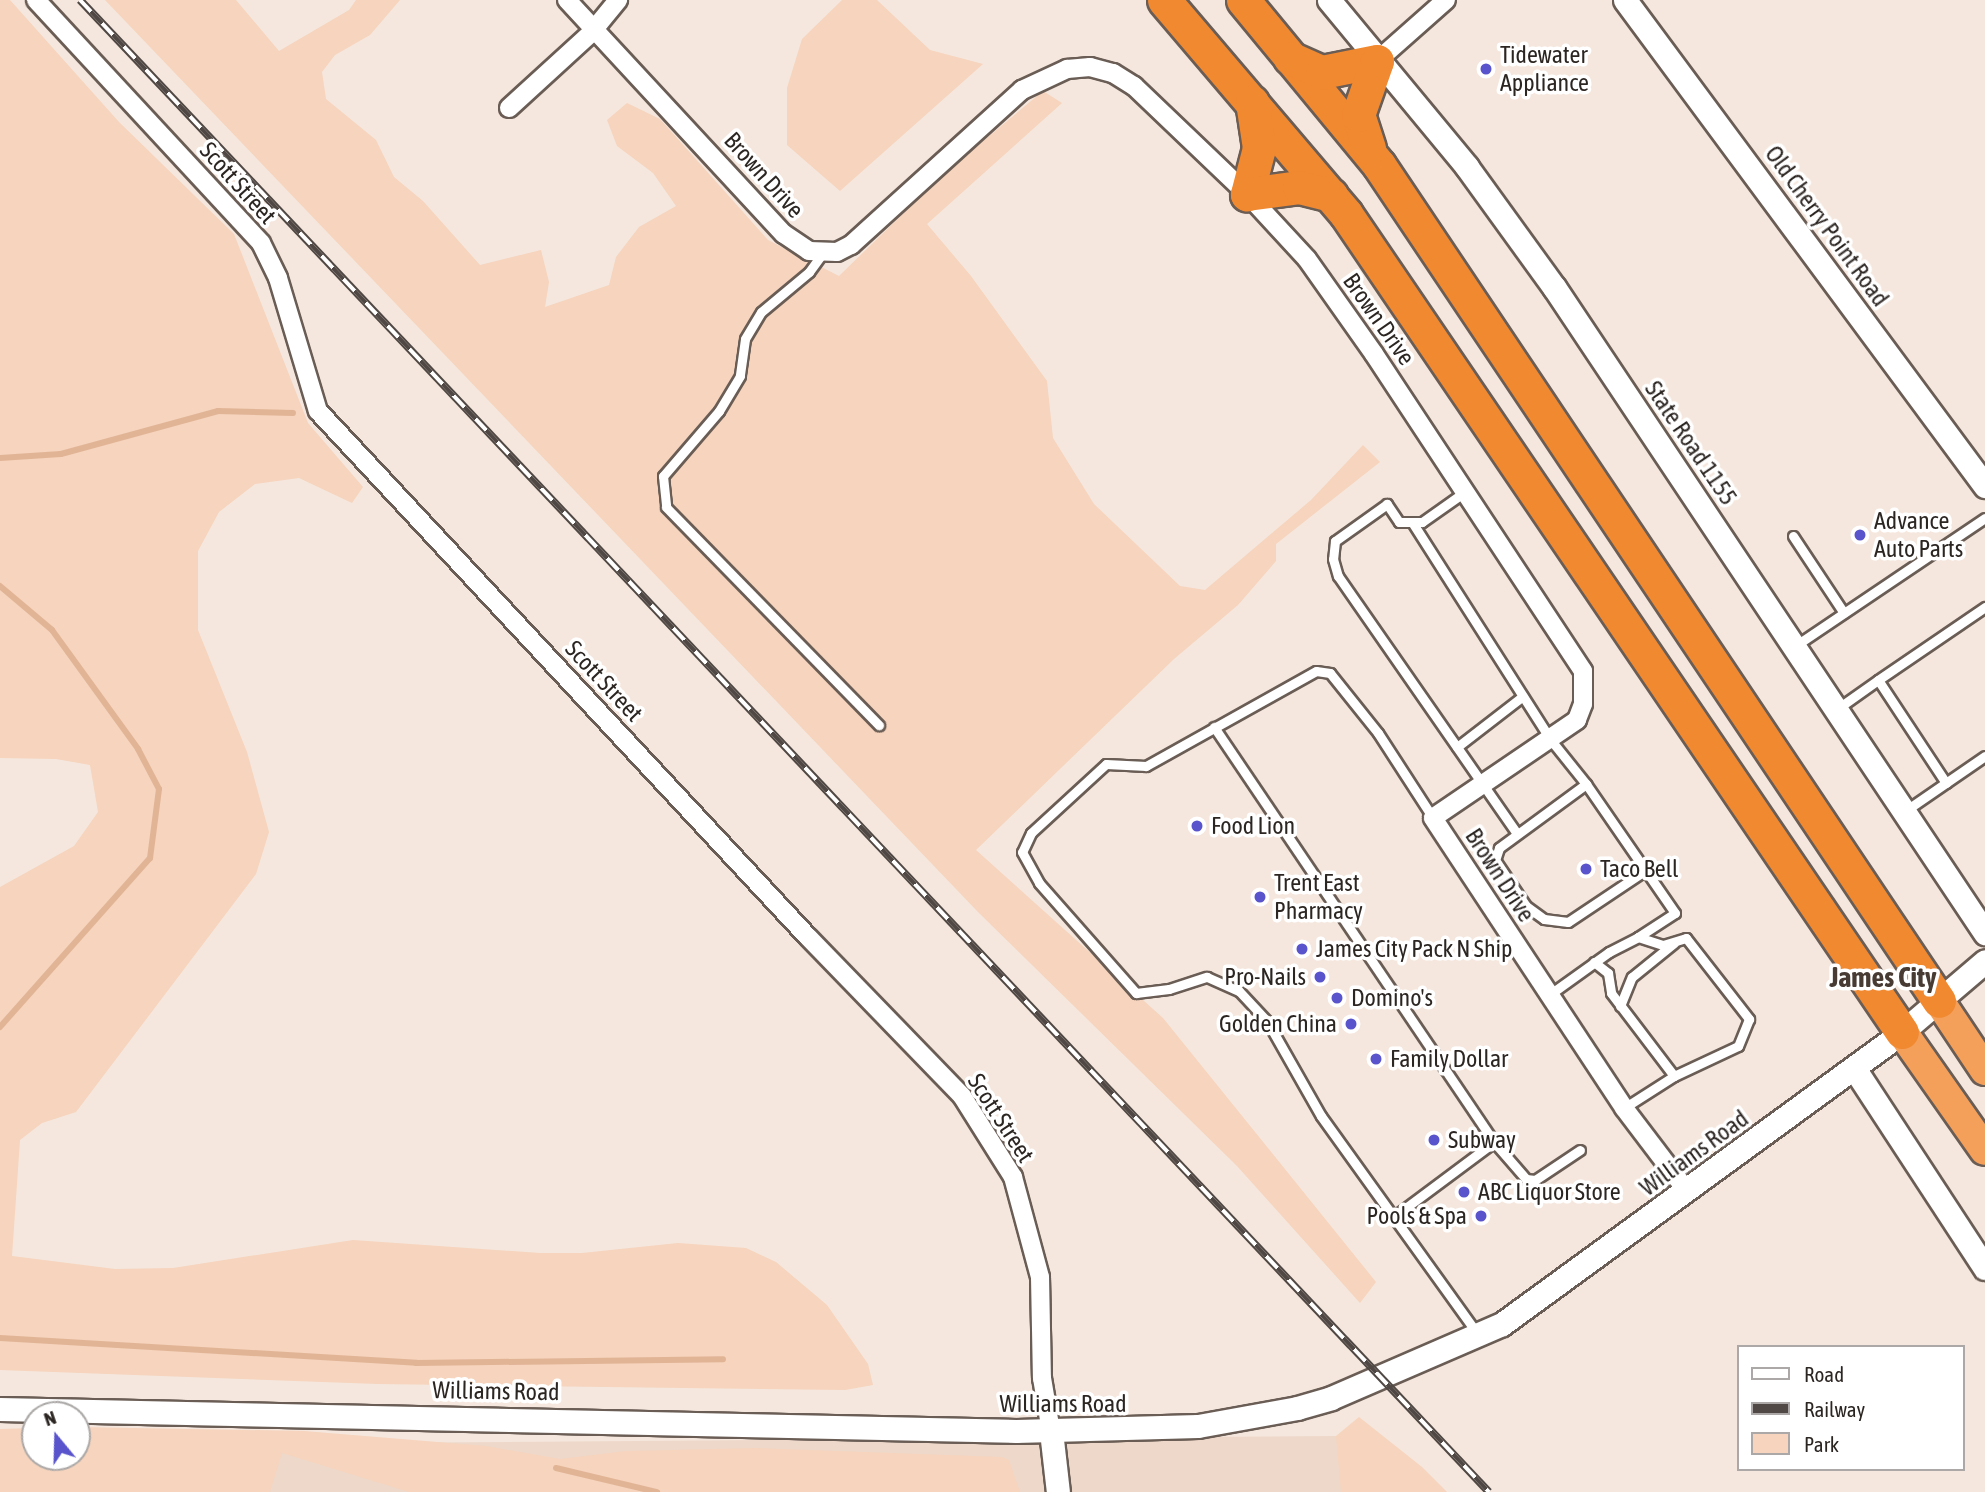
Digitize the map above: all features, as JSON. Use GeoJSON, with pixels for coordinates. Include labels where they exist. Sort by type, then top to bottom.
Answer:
{"type":"FeatureCollection","features":[{"type":"Feature","properties":{"kind":"highway"},"geometry":{"type":"LineString","coordinates":[[1164,0],[1331,195],[1753,807],[1902,1032],[1985,1150]]}},
{"type":"Feature","properties":{"kind":"highway"},"geometry":{"type":"LineString","coordinates":[[1243,0],[1379,165],[1985,1070]]}},
{"type":"Feature","properties":{"kind":"highway"},"geometry":{"type":"LineString","coordinates":[[1290,57],[1322,72],[1377,61]]}},
{"type":"Feature","properties":{"kind":"highway"},"geometry":{"type":"LineString","coordinates":[[1377,61],[1358,115],[1363,135],[1379,165]]}},
{"type":"Feature","properties":{"kind":"highway"},"geometry":{"type":"LineString","coordinates":[[1251,100],[1259,148],[1247,194],[1299,187],[1331,195]]}},
{"type":"Feature","properties":{"kind":"street","name":"Scott Street"},"geometry":{"type":"LineString","coordinates":[[36,0],[261,243],[278,278],[318,411],[808,938],[962,1096],[1013,1177],[1040,1277],[1042,1378],[1051,1431]]}},
{"type":"Feature","properties":{"kind":"street","name":"Brown Drive"},"geometry":{"type":"LineString","coordinates":[[567,0],[783,234],[796,245],[822,254],[837,252],[866,234],[1022,90],[1067,69],[1090,67],[1134,86],[1247,194],[1307,259],[1467,490],[1583,671],[1585,688],[1577,720],[1433,818],[1624,1108],[1686,1191]]}},
{"type":"Feature","properties":{"kind":"street"},"geometry":{"type":"LineString","coordinates":[[509,108],[595,29],[618,0]]}},
{"type":"Feature","properties":{"kind":"street","name":"State Road 1155"},"geometry":{"type":"LineString","coordinates":[[1329,0],[1467,167],[1554,287],[1985,933]]}},
{"type":"Feature","properties":{"kind":"street"},"geometry":{"type":"LineString","coordinates":[[1377,61],[1446,0]]}},
{"type":"Feature","properties":{"kind":"street","name":"Old Cherry Point Road"},"geometry":{"type":"LineString","coordinates":[[1625,0],[1985,485]]}},
{"type":"Feature","properties":{"kind":"street","name":"Williams Road"},"geometry":{"type":"LineString","coordinates":[[0,1409],[1051,1431],[1198,1426],[1297,1408],[1331,1398],[1479,1335],[1544,1297],[1902,1032],[1985,961]]}},
{"type":"Feature","properties":{"kind":"street"},"geometry":{"type":"LineString","coordinates":[[1854,1068],[1985,1268]]}},
{"type":"Feature","properties":{"kind":"street"},"geometry":{"type":"LineString","coordinates":[[1051,1431],[1058,1492]]}},
{"type":"Feature","properties":{"kind":"lane"},"geometry":{"type":"LineString","coordinates":[[822,254],[809,272],[761,312],[745,340],[740,376],[719,411],[663,476],[666,507],[879,725]]}},
{"type":"Feature","properties":{"kind":"lane"},"geometry":{"type":"LineString","coordinates":[[1467,490],[1422,522],[1399,522],[1387,504],[1335,541],[1334,559],[1338,576],[1517,834]]}},
{"type":"Feature","properties":{"kind":"lane"},"geometry":{"type":"LineString","coordinates":[[1795,646],[1985,518]]}},
{"type":"Feature","properties":{"kind":"lane"},"geometry":{"type":"LineString","coordinates":[[1412,522],[1550,739],[1586,784],[1675,913],[1594,962],[1549,995]]}},
{"type":"Feature","properties":{"kind":"lane"},"geometry":{"type":"LineString","coordinates":[[1793,536],[1844,613]]}},
{"type":"Feature","properties":{"kind":"lane"},"geometry":{"type":"LineString","coordinates":[[1837,709],[1985,607]]}},
{"type":"Feature","properties":{"kind":"lane"},"geometry":{"type":"LineString","coordinates":[[1433,818],[1378,733],[1330,673],[1316,671],[1146,766],[1106,764],[1031,833],[1023,852],[1039,883],[1136,993],[1207,977],[1239,991],[1267,1021],[1294,1075],[1392,1218],[1479,1335]]}},
{"type":"Feature","properties":{"kind":"lane"},"geometry":{"type":"LineString","coordinates":[[1878,680],[1946,783]]}},
{"type":"Feature","properties":{"kind":"lane"},"geometry":{"type":"LineString","coordinates":[[1457,747],[1523,696]]}},
{"type":"Feature","properties":{"kind":"lane"},"geometry":{"type":"LineString","coordinates":[[1214,727],[1494,1142],[1526,1179],[1535,1180],[1580,1150]]}},
{"type":"Feature","properties":{"kind":"lane"},"geometry":{"type":"LineString","coordinates":[[1904,812],[1985,756]]}},
{"type":"Feature","properties":{"kind":"lane"},"geometry":{"type":"LineString","coordinates":[[1586,784],[1499,848],[1495,860],[1526,906],[1544,919],[1567,922],[1646,870]]}},
{"type":"Feature","properties":{"kind":"lane"},"geometry":{"type":"LineString","coordinates":[[1624,1108],[1674,1076],[1738,1046],[1749,1020],[1686,938],[1663,945],[1638,937]]}},
{"type":"Feature","properties":{"kind":"lane"},"geometry":{"type":"LineString","coordinates":[[1620,1006],[1632,978],[1675,942]]}},
{"type":"Feature","properties":{"kind":"lane"},"geometry":{"type":"LineString","coordinates":[[1594,962],[1608,973],[1611,993],[1674,1076]]}},
{"type":"Feature","properties":{"kind":"lane"},"geometry":{"type":"LineString","coordinates":[[1392,1218],[1494,1142]]}},
{"type":"Feature","properties":{"kind":"shaded area"},"geometry":{"type":"Polygon","coordinates":[[[1336,1436],[1389,1492],[0,1492],[0,1445],[21,1452],[21,1471],[91,1471],[91,1445],[1336,1436]]]}},
{"type":"Feature","properties":{"kind":"green space"},"geometry":{"type":"Polygon","coordinates":[[[0,0],[10,0],[119,122],[234,234],[308,423],[363,487],[352,503],[299,478],[255,484],[219,512],[198,551],[198,630],[247,752],[269,832],[256,874],[76,1112],[42,1123],[20,1140],[12,1256],[115,1269],[173,1268],[353,1240],[540,1253],[582,1253],[678,1243],[746,1248],[776,1262],[827,1305],[868,1364],[873,1385],[845,1390],[378,1384],[0,1370],[0,887],[74,846],[98,812],[90,765],[56,759],[0,758],[0,0]]]}},
{"type":"Feature","properties":{"kind":"green space"},"geometry":{"type":"Polygon","coordinates":[[[105,0],[236,0],[279,51],[349,10],[356,0],[400,0],[370,35],[335,55],[322,72],[326,99],[376,140],[394,177],[423,201],[480,265],[541,250],[549,282],[545,307],[609,285],[616,257],[639,227],[676,206],[653,173],[617,146],[607,120],[627,103],[660,119],[768,240],[839,276],[945,173],[1043,91],[1062,103],[927,224],[971,276],[1047,381],[1053,438],[1094,504],[1180,586],[1205,590],[1311,500],[1363,445],[1380,462],[1276,544],[1276,561],[1238,605],[1174,659],[976,850],[1163,1018],[1376,1282],[1360,1303],[1237,1166],[978,912],[105,0]]]}},
{"type":"Feature","properties":{"kind":"green space"},"geometry":{"type":"Polygon","coordinates":[[[842,0],[877,0],[930,50],[983,64],[840,191],[787,145],[787,88],[802,39],[842,0]]]}},
{"type":"Feature","properties":{"kind":"green space"},"geometry":{"type":"Polygon","coordinates":[[[1359,1417],[1422,1467],[1447,1492],[1341,1492],[1336,1436],[1359,1417]]]}},
{"type":"Feature","properties":{"kind":"green space"},"geometry":{"type":"Polygon","coordinates":[[[91,1427],[304,1431],[486,1446],[560,1459],[626,1451],[757,1448],[1002,1457],[1009,1460],[1020,1492],[409,1492],[282,1453],[270,1492],[0,1492],[0,1429],[21,1428],[21,1471],[91,1471],[91,1427]]]}},
{"type":"Feature","properties":{"kind":"waterway"},"geometry":{"type":"LineString","coordinates":[[0,458],[61,454],[218,411],[293,413]]}},
{"type":"Feature","properties":{"kind":"waterway"},"geometry":{"type":"LineString","coordinates":[[0,586],[52,630],[138,749],[159,789],[150,858],[0,1027]]}},
{"type":"Feature","properties":{"kind":"waterway"},"geometry":{"type":"LineString","coordinates":[[0,1338],[416,1363],[723,1359]]}},
{"type":"Feature","properties":{"kind":"waterway"},"geometry":{"type":"LineString","coordinates":[[556,1468],[657,1492]]}},
{"type":"Feature","properties":{"kind":"railway"},"geometry":{"type":"LineString","coordinates":[[80,0],[1489,1492]]}},
{"type":"Feature","properties":{"kind":"place","name":"Tidewater Appliance"},"geometry":{"type":"Point","coordinates":[1486,69]}},
{"type":"Feature","properties":{"kind":"place","name":"Advance Auto Parts"},"geometry":{"type":"Point","coordinates":[1860,535]}},
{"type":"Feature","properties":{"kind":"place","name":"Food Lion"},"geometry":{"type":"Point","coordinates":[1197,826]}},
{"type":"Feature","properties":{"kind":"place","name":"Taco Bell"},"geometry":{"type":"Point","coordinates":[1586,869]}},
{"type":"Feature","properties":{"kind":"place","name":"Trent East Pharmacy"},"geometry":{"type":"Point","coordinates":[1260,897]}},
{"type":"Feature","properties":{"kind":"place","name":"James City Pack N Ship"},"geometry":{"type":"Point","coordinates":[1302,949]}},
{"type":"Feature","properties":{"kind":"place","name":"Pro-Nails"},"geometry":{"type":"Point","coordinates":[1320,977]}},
{"type":"Feature","properties":{"kind":"place","name":"Domino's"},"geometry":{"type":"Point","coordinates":[1337,998]}},
{"type":"Feature","properties":{"kind":"place","name":"Golden China"},"geometry":{"type":"Point","coordinates":[1351,1024]}},
{"type":"Feature","properties":{"kind":"place","name":"Family Dollar"},"geometry":{"type":"Point","coordinates":[1376,1059]}},
{"type":"Feature","properties":{"kind":"place","name":"Subway"},"geometry":{"type":"Point","coordinates":[1434,1140]}},
{"type":"Feature","properties":{"kind":"place","name":"ABC Liquor Store"},"geometry":{"type":"Point","coordinates":[1464,1192]}},
{"type":"Feature","properties":{"kind":"place","name":"Pools & Spa"},"geometry":{"type":"Point","coordinates":[1481,1216]}},
{"type":"Feature","properties":{"kind":"district","name":"James City"},"geometry":{"type":"Point","coordinates":[1883,977]}}]}
